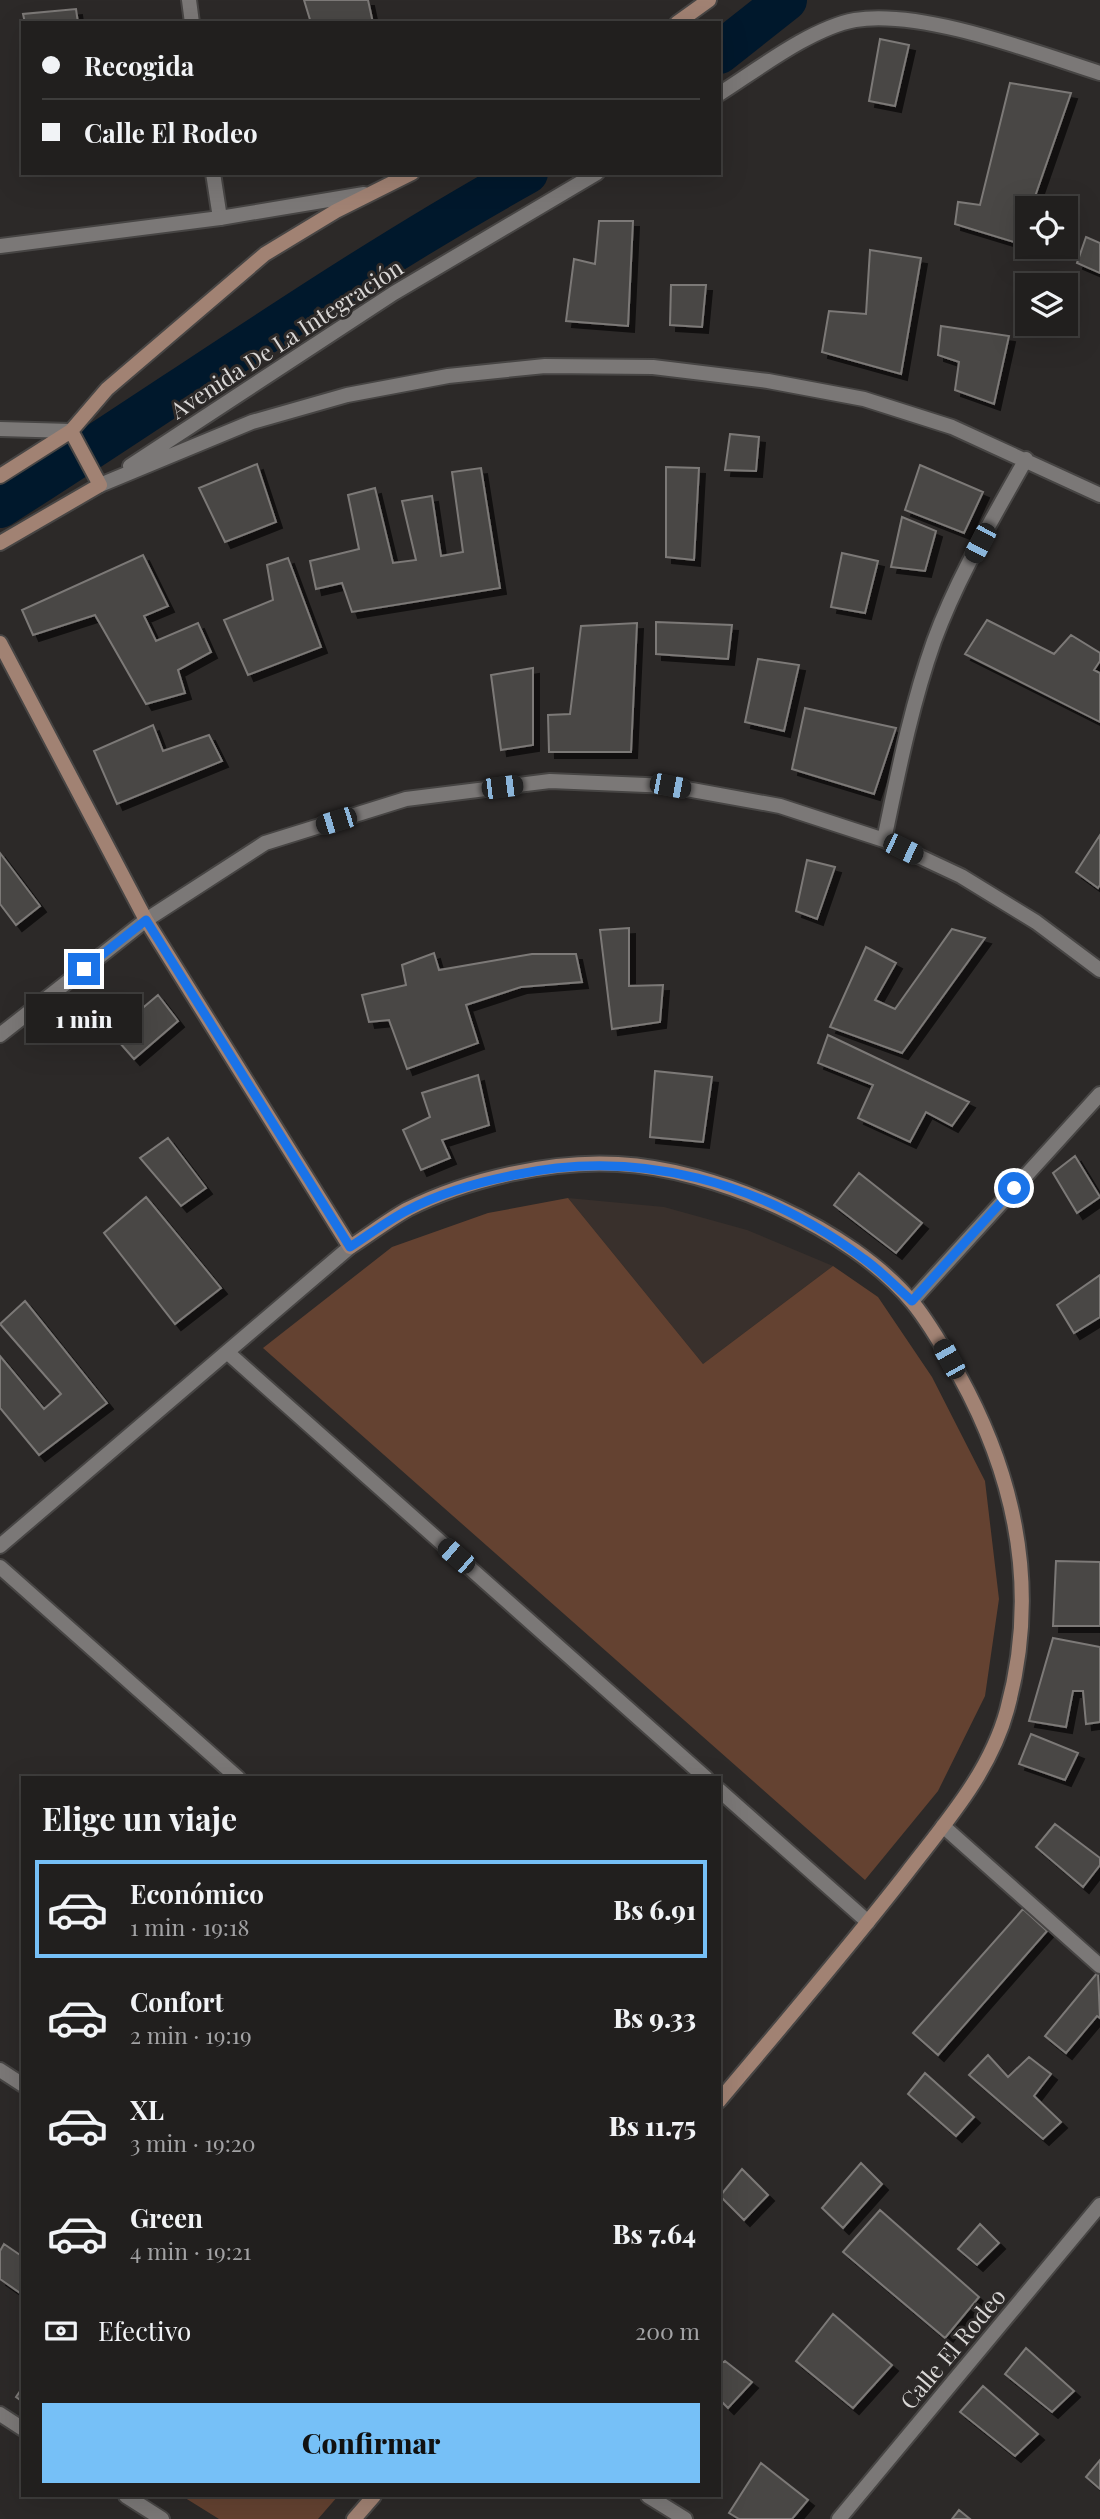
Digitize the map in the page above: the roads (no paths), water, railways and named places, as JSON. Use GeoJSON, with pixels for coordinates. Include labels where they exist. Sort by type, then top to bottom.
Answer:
{"type":"FeatureCollection","features":[{"type":"Feature","properties":{"kind":"street"},"geometry":{"type":"LineString","coordinates":[[188,0],[192,21]]}},
{"type":"Feature","properties":{"kind":"street"},"geometry":{"type":"LineString","coordinates":[[680,21],[709,0]]}},
{"type":"Feature","properties":{"kind":"street"},"geometry":{"type":"LineString","coordinates":[[721,93],[798,43],[854,20],[909,19],[1022,48],[1100,73]]}},
{"type":"Feature","properties":{"kind":"street"},"geometry":{"type":"LineString","coordinates":[[214,175],[220,219]]}},
{"type":"Feature","properties":{"kind":"street"},"geometry":{"type":"LineString","coordinates":[[0,476],[71,431],[107,389],[265,254],[408,175]]}},
{"type":"Feature","properties":{"kind":"street","name":"Avenida De La Integración"},"geometry":{"type":"LineString","coordinates":[[0,543],[100,485],[394,293],[594,175]]}},
{"type":"Feature","properties":{"kind":"street"},"geometry":{"type":"LineString","coordinates":[[0,246],[220,219],[372,193]]}},
{"type":"Feature","properties":{"kind":"street"},"geometry":{"type":"LineString","coordinates":[[71,431],[100,485],[252,422],[347,395],[448,376],[545,366],[653,367],[768,381],[864,399],[952,428],[1026,459],[1100,495]]}},
{"type":"Feature","properties":{"kind":"street"},"geometry":{"type":"LineString","coordinates":[[0,429],[71,431]]}},
{"type":"Feature","properties":{"kind":"street"},"geometry":{"type":"LineString","coordinates":[[884,840],[908,726],[934,640],[968,565],[1026,459]]}},
{"type":"Feature","properties":{"kind":"street"},"geometry":{"type":"LineString","coordinates":[[0,643],[146,920],[350,1247]]}},
{"type":"Feature","properties":{"kind":"street"},"geometry":{"type":"LineString","coordinates":[[0,1035],[146,920],[265,843],[407,799],[550,781],[670,786],[780,806],[884,840],[972,883],[1036,922],[1100,970]]}},
{"type":"Feature","properties":{"kind":"street"},"geometry":{"type":"LineString","coordinates":[[912,1301],[1100,1094]]}},
{"type":"Feature","properties":{"kind":"street"},"geometry":{"type":"LineString","coordinates":[[0,1546],[350,1247],[409,1209],[484,1181],[548,1167],[618,1164],[695,1175],[753,1195],[864,1259],[912,1301],[937,1337],[985,1426],[1007,1484],[1021,1555],[1023,1606],[1018,1662],[1006,1713],[987,1762],[943,1826],[868,1922],[721,2099]]}},
{"type":"Feature","properties":{"kind":"street"},"geometry":{"type":"LineString","coordinates":[[227,1352],[704,1776]]}},
{"type":"Feature","properties":{"kind":"street"},"geometry":{"type":"LineString","coordinates":[[0,1567],[236,1776]]}},
{"type":"Feature","properties":{"kind":"street"},"geometry":{"type":"LineString","coordinates":[[721,1792],[868,1922]]}},
{"type":"Feature","properties":{"kind":"street"},"geometry":{"type":"LineString","coordinates":[[943,1826],[1100,1966]]}},
{"type":"Feature","properties":{"kind":"street"},"geometry":{"type":"LineString","coordinates":[[0,2070],[21,2084]]}},
{"type":"Feature","properties":{"kind":"street","name":"Calle El Rodeo"},"geometry":{"type":"LineString","coordinates":[[839,2519],[1100,2206]]}},
{"type":"Feature","properties":{"kind":"street"},"geometry":{"type":"LineString","coordinates":[[0,2414],[21,2428]]}},
{"type":"Feature","properties":{"kind":"street"},"geometry":{"type":"LineString","coordinates":[[128,2497],[162,2519]]}},
{"type":"Feature","properties":{"kind":"street"},"geometry":{"type":"LineString","coordinates":[[354,2519],[373,2497]]}},
{"type":"Feature","properties":{"kind":"street"},"geometry":{"type":"LineString","coordinates":[[650,2497],[685,2519]]}},
{"type":"Feature","properties":{"kind":"waterway"},"geometry":{"type":"LineString","coordinates":[[721,51],[786,0]]}},
{"type":"Feature","properties":{"kind":"waterway"},"geometry":{"type":"LineString","coordinates":[[0,507],[392,252],[524,175]]}}]}
